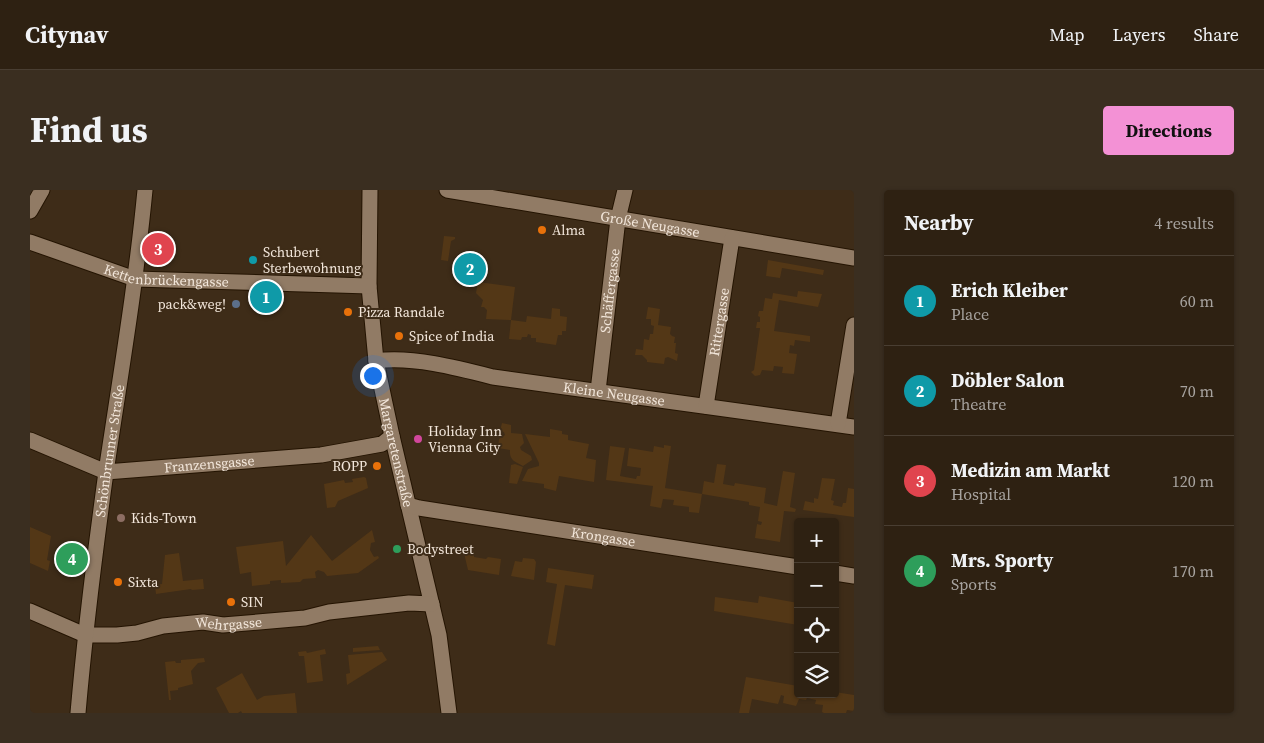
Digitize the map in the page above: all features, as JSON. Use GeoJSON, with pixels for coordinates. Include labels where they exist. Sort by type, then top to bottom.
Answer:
{"type":"FeatureCollection","features":[{"type":"Feature","properties":{"kind":"street"},"geometry":{"type":"LineString","coordinates":[[30,211],[42,190]]}},
{"type":"Feature","properties":{"kind":"street","name":"Schönbrunner Straße"},"geometry":{"type":"LineString","coordinates":[[78,713],[85,635],[106,472],[135,279],[145,190]]}},
{"type":"Feature","properties":{"kind":"street","name":"Margaretenstraße"},"geometry":{"type":"LineString","coordinates":[[370,190],[369,286],[376,361],[439,635],[448,713]]}},
{"type":"Feature","properties":{"kind":"street","name":"Große Neugasse"},"geometry":{"type":"LineString","coordinates":[[447,190],[854,258]]}},
{"type":"Feature","properties":{"kind":"street","name":"Schäffergasse"},"geometry":{"type":"LineString","coordinates":[[598,391],[618,219],[625,190]]}},
{"type":"Feature","properties":{"kind":"street","name":"Rittergasse"},"geometry":{"type":"LineString","coordinates":[[706,406],[732,238]]}},
{"type":"Feature","properties":{"kind":"street","name":"Kettenbrückengasse"},"geometry":{"type":"LineString","coordinates":[[30,242],[135,279],[369,286]]}},
{"type":"Feature","properties":{"kind":"street"},"geometry":{"type":"LineString","coordinates":[[838,424],[854,325]]}},
{"type":"Feature","properties":{"kind":"street","name":"Kleine Neugasse"},"geometry":{"type":"LineString","coordinates":[[376,361],[397,360],[458,367],[493,377],[854,426]]}},
{"type":"Feature","properties":{"kind":"street","name":"Franzensgasse"},"geometry":{"type":"LineString","coordinates":[[30,440],[106,472],[321,455],[382,444],[392,436]]}},
{"type":"Feature","properties":{"kind":"street","name":"Krongasse"},"geometry":{"type":"LineString","coordinates":[[408,505],[794,566]]}},
{"type":"Feature","properties":{"kind":"street"},"geometry":{"type":"LineString","coordinates":[[839,574],[854,576]]}},
{"type":"Feature","properties":{"kind":"street","name":"Wehrgasse"},"geometry":{"type":"LineString","coordinates":[[30,612],[85,635],[117,635],[137,633],[163,626],[203,622],[223,625],[305,618],[328,612],[409,603],[432,604]]}},
{"type":"Feature","properties":{"kind":"shaded area"},"geometry":{"type":"Polygon","coordinates":[[[444,236],[455,237],[451,241],[448,261],[441,260],[444,236]]]}},
{"type":"Feature","properties":{"kind":"shaded area"},"geometry":{"type":"Polygon","coordinates":[[[768,260],[824,270],[823,275],[782,268],[780,278],[766,276],[768,260]]]}},
{"type":"Feature","properties":{"kind":"shaded area"},"geometry":{"type":"Polygon","coordinates":[[[478,282],[515,287],[511,320],[486,319],[487,310],[481,307],[483,300],[476,293],[478,282]]]}},
{"type":"Feature","properties":{"kind":"shaded area"},"geometry":{"type":"Polygon","coordinates":[[[798,291],[822,294],[818,307],[779,300],[774,331],[810,336],[810,342],[795,340],[794,346],[790,345],[789,353],[797,354],[794,374],[782,373],[783,367],[774,366],[773,371],[762,370],[760,375],[755,376],[751,372],[754,370],[760,328],[756,328],[757,322],[760,322],[759,311],[763,311],[765,298],[772,299],[773,293],[797,297],[798,291]]]}},
{"type":"Feature","properties":{"kind":"shaded area"},"geometry":{"type":"Polygon","coordinates":[[[648,307],[660,309],[658,325],[671,327],[670,334],[675,337],[675,353],[678,354],[677,361],[668,357],[665,358],[664,364],[647,362],[642,355],[635,355],[636,349],[643,350],[644,339],[649,340],[650,334],[653,334],[654,326],[651,325],[651,319],[646,319],[648,307]]]}},
{"type":"Feature","properties":{"kind":"shaded area"},"geometry":{"type":"Polygon","coordinates":[[[552,308],[560,309],[560,316],[567,317],[566,331],[562,331],[562,335],[558,335],[556,345],[536,342],[536,338],[531,338],[531,335],[528,334],[527,337],[522,337],[521,340],[509,339],[511,320],[526,322],[527,316],[551,319],[552,308]]]}},
{"type":"Feature","properties":{"kind":"shaded area"},"geometry":{"type":"Polygon","coordinates":[[[502,423],[511,425],[511,433],[522,434],[524,443],[520,447],[521,450],[531,456],[532,460],[523,466],[515,462],[510,450],[498,448],[499,439],[505,435],[504,432],[500,431],[502,423]]]}},
{"type":"Feature","properties":{"kind":"shaded area"},"geometry":{"type":"Polygon","coordinates":[[[550,429],[562,431],[562,434],[568,435],[568,440],[589,444],[586,458],[596,460],[594,482],[559,476],[556,491],[544,488],[544,484],[522,481],[528,469],[539,466],[525,434],[550,437],[550,429]]]}},
{"type":"Feature","properties":{"kind":"shaded area"},"geometry":{"type":"Polygon","coordinates":[[[664,445],[671,446],[665,488],[702,494],[699,513],[689,512],[689,507],[673,505],[674,500],[663,499],[661,508],[650,506],[653,486],[606,480],[610,446],[625,448],[620,476],[636,479],[637,476],[640,476],[641,468],[627,466],[629,448],[653,452],[654,446],[664,448],[664,445]]]}},
{"type":"Feature","properties":{"kind":"shaded area"},"geometry":{"type":"Polygon","coordinates":[[[515,464],[523,467],[517,484],[509,483],[511,465],[515,464]]]}},
{"type":"Feature","properties":{"kind":"shaded area"},"geometry":{"type":"Polygon","coordinates":[[[717,464],[726,465],[723,484],[734,486],[735,483],[766,488],[764,503],[777,506],[783,471],[795,473],[790,507],[796,509],[795,512],[784,511],[780,542],[755,538],[757,524],[761,525],[762,522],[758,521],[760,507],[749,505],[749,502],[702,494],[704,481],[714,483],[717,464]]]}},
{"type":"Feature","properties":{"kind":"shaded area"},"geometry":{"type":"Polygon","coordinates":[[[366,478],[368,488],[338,501],[335,507],[327,508],[324,484],[344,480],[345,483],[353,482],[352,479],[366,478]]]}},
{"type":"Feature","properties":{"kind":"shaded area"},"geometry":{"type":"Polygon","coordinates":[[[822,478],[835,479],[831,500],[834,501],[833,505],[842,507],[843,503],[846,503],[848,488],[854,489],[854,517],[803,510],[805,501],[814,503],[814,498],[818,499],[822,478]]]}},
{"type":"Feature","properties":{"kind":"shaded area"},"geometry":{"type":"Polygon","coordinates":[[[30,527],[51,536],[47,560],[50,561],[48,571],[30,563],[30,527]]]}},
{"type":"Feature","properties":{"kind":"shaded area"},"geometry":{"type":"Polygon","coordinates":[[[372,530],[375,542],[371,543],[370,550],[374,557],[378,556],[379,558],[358,573],[327,576],[324,572],[318,570],[315,572],[316,578],[303,579],[300,582],[281,583],[281,580],[270,581],[270,584],[252,586],[251,572],[240,574],[236,547],[283,541],[286,566],[311,535],[332,561],[372,530]]]}},
{"type":"Feature","properties":{"kind":"shaded area"},"geometry":{"type":"Polygon","coordinates":[[[179,553],[183,581],[203,579],[204,589],[156,594],[155,585],[162,584],[165,555],[179,553]]]}},
{"type":"Feature","properties":{"kind":"shaded area"},"geometry":{"type":"Polygon","coordinates":[[[464,553],[474,554],[474,557],[486,559],[488,557],[501,559],[499,575],[468,570],[464,553]]]}},
{"type":"Feature","properties":{"kind":"shaded area"},"geometry":{"type":"Polygon","coordinates":[[[523,558],[534,559],[536,562],[534,580],[511,576],[515,561],[522,562],[523,558]]]}},
{"type":"Feature","properties":{"kind":"shaded area"},"geometry":{"type":"Polygon","coordinates":[[[548,568],[594,575],[592,589],[565,585],[555,646],[547,644],[557,584],[546,582],[548,568]]]}},
{"type":"Feature","properties":{"kind":"shaded area"},"geometry":{"type":"Polygon","coordinates":[[[759,596],[794,602],[794,624],[714,611],[715,597],[758,603],[759,596]]]}},
{"type":"Feature","properties":{"kind":"shaded area"},"geometry":{"type":"Polygon","coordinates":[[[378,646],[380,650],[353,652],[353,648],[378,646]]]}},
{"type":"Feature","properties":{"kind":"shaded area"},"geometry":{"type":"Polygon","coordinates":[[[325,649],[326,654],[320,655],[323,681],[307,683],[304,656],[299,656],[298,652],[306,651],[307,653],[325,649]]]}},
{"type":"Feature","properties":{"kind":"shaded area"},"geometry":{"type":"Polygon","coordinates":[[[382,652],[387,660],[347,685],[346,674],[350,673],[348,655],[382,652]]]}},
{"type":"Feature","properties":{"kind":"shaded area"},"geometry":{"type":"Polygon","coordinates":[[[204,658],[205,662],[198,663],[191,671],[193,684],[170,691],[171,700],[169,700],[165,662],[175,661],[176,663],[181,663],[181,660],[204,658]]]}},
{"type":"Feature","properties":{"kind":"shaded area"},"geometry":{"type":"Polygon","coordinates":[[[242,673],[257,700],[264,696],[295,693],[297,713],[242,713],[241,711],[229,713],[216,688],[242,673]]]}},
{"type":"Feature","properties":{"kind":"shaded area"},"geometry":{"type":"Polygon","coordinates":[[[746,677],[794,685],[794,698],[807,698],[806,700],[799,699],[796,706],[783,703],[784,696],[781,695],[778,704],[752,699],[749,713],[739,713],[746,677]]]}},
{"type":"Feature","properties":{"kind":"shaded area"},"geometry":{"type":"Polygon","coordinates":[[[839,693],[854,695],[854,711],[824,713],[822,712],[823,705],[815,704],[816,700],[807,698],[839,698],[839,693]]]}},
{"type":"Feature","properties":{"kind":"place","name":"Alma"},"geometry":{"type":"Point","coordinates":[542,230]}},
{"type":"Feature","properties":{"kind":"place","name":"Medizin am Markt"},"geometry":{"type":"Point","coordinates":[158,249]}},
{"type":"Feature","properties":{"kind":"place","name":"Schubert Sterbewohnung"},"geometry":{"type":"Point","coordinates":[253,260]}},
{"type":"Feature","properties":{"kind":"place","name":"Döbler Salon"},"geometry":{"type":"Point","coordinates":[470,269]}},
{"type":"Feature","properties":{"kind":"place","name":"Erich Kleiber"},"geometry":{"type":"Point","coordinates":[266,297]}},
{"type":"Feature","properties":{"kind":"place","name":"pack&weg!"},"geometry":{"type":"Point","coordinates":[236,304]}},
{"type":"Feature","properties":{"kind":"place","name":"Pizza Randale"},"geometry":{"type":"Point","coordinates":[348,312]}},
{"type":"Feature","properties":{"kind":"place","name":"Spice of India"},"geometry":{"type":"Point","coordinates":[399,336]}},
{"type":"Feature","properties":{"kind":"place","name":"Holiday Inn Vienna City"},"geometry":{"type":"Point","coordinates":[418,439]}},
{"type":"Feature","properties":{"kind":"place","name":"ROPP"},"geometry":{"type":"Point","coordinates":[377,466]}},
{"type":"Feature","properties":{"kind":"place","name":"Kids-Town"},"geometry":{"type":"Point","coordinates":[121,518]}},
{"type":"Feature","properties":{"kind":"place","name":"Bodystreet"},"geometry":{"type":"Point","coordinates":[397,549]}},
{"type":"Feature","properties":{"kind":"place","name":"Mrs. Sporty"},"geometry":{"type":"Point","coordinates":[72,559]}},
{"type":"Feature","properties":{"kind":"place","name":"Sixta"},"geometry":{"type":"Point","coordinates":[118,582]}},
{"type":"Feature","properties":{"kind":"place","name":"SIN"},"geometry":{"type":"Point","coordinates":[231,602]}}]}
